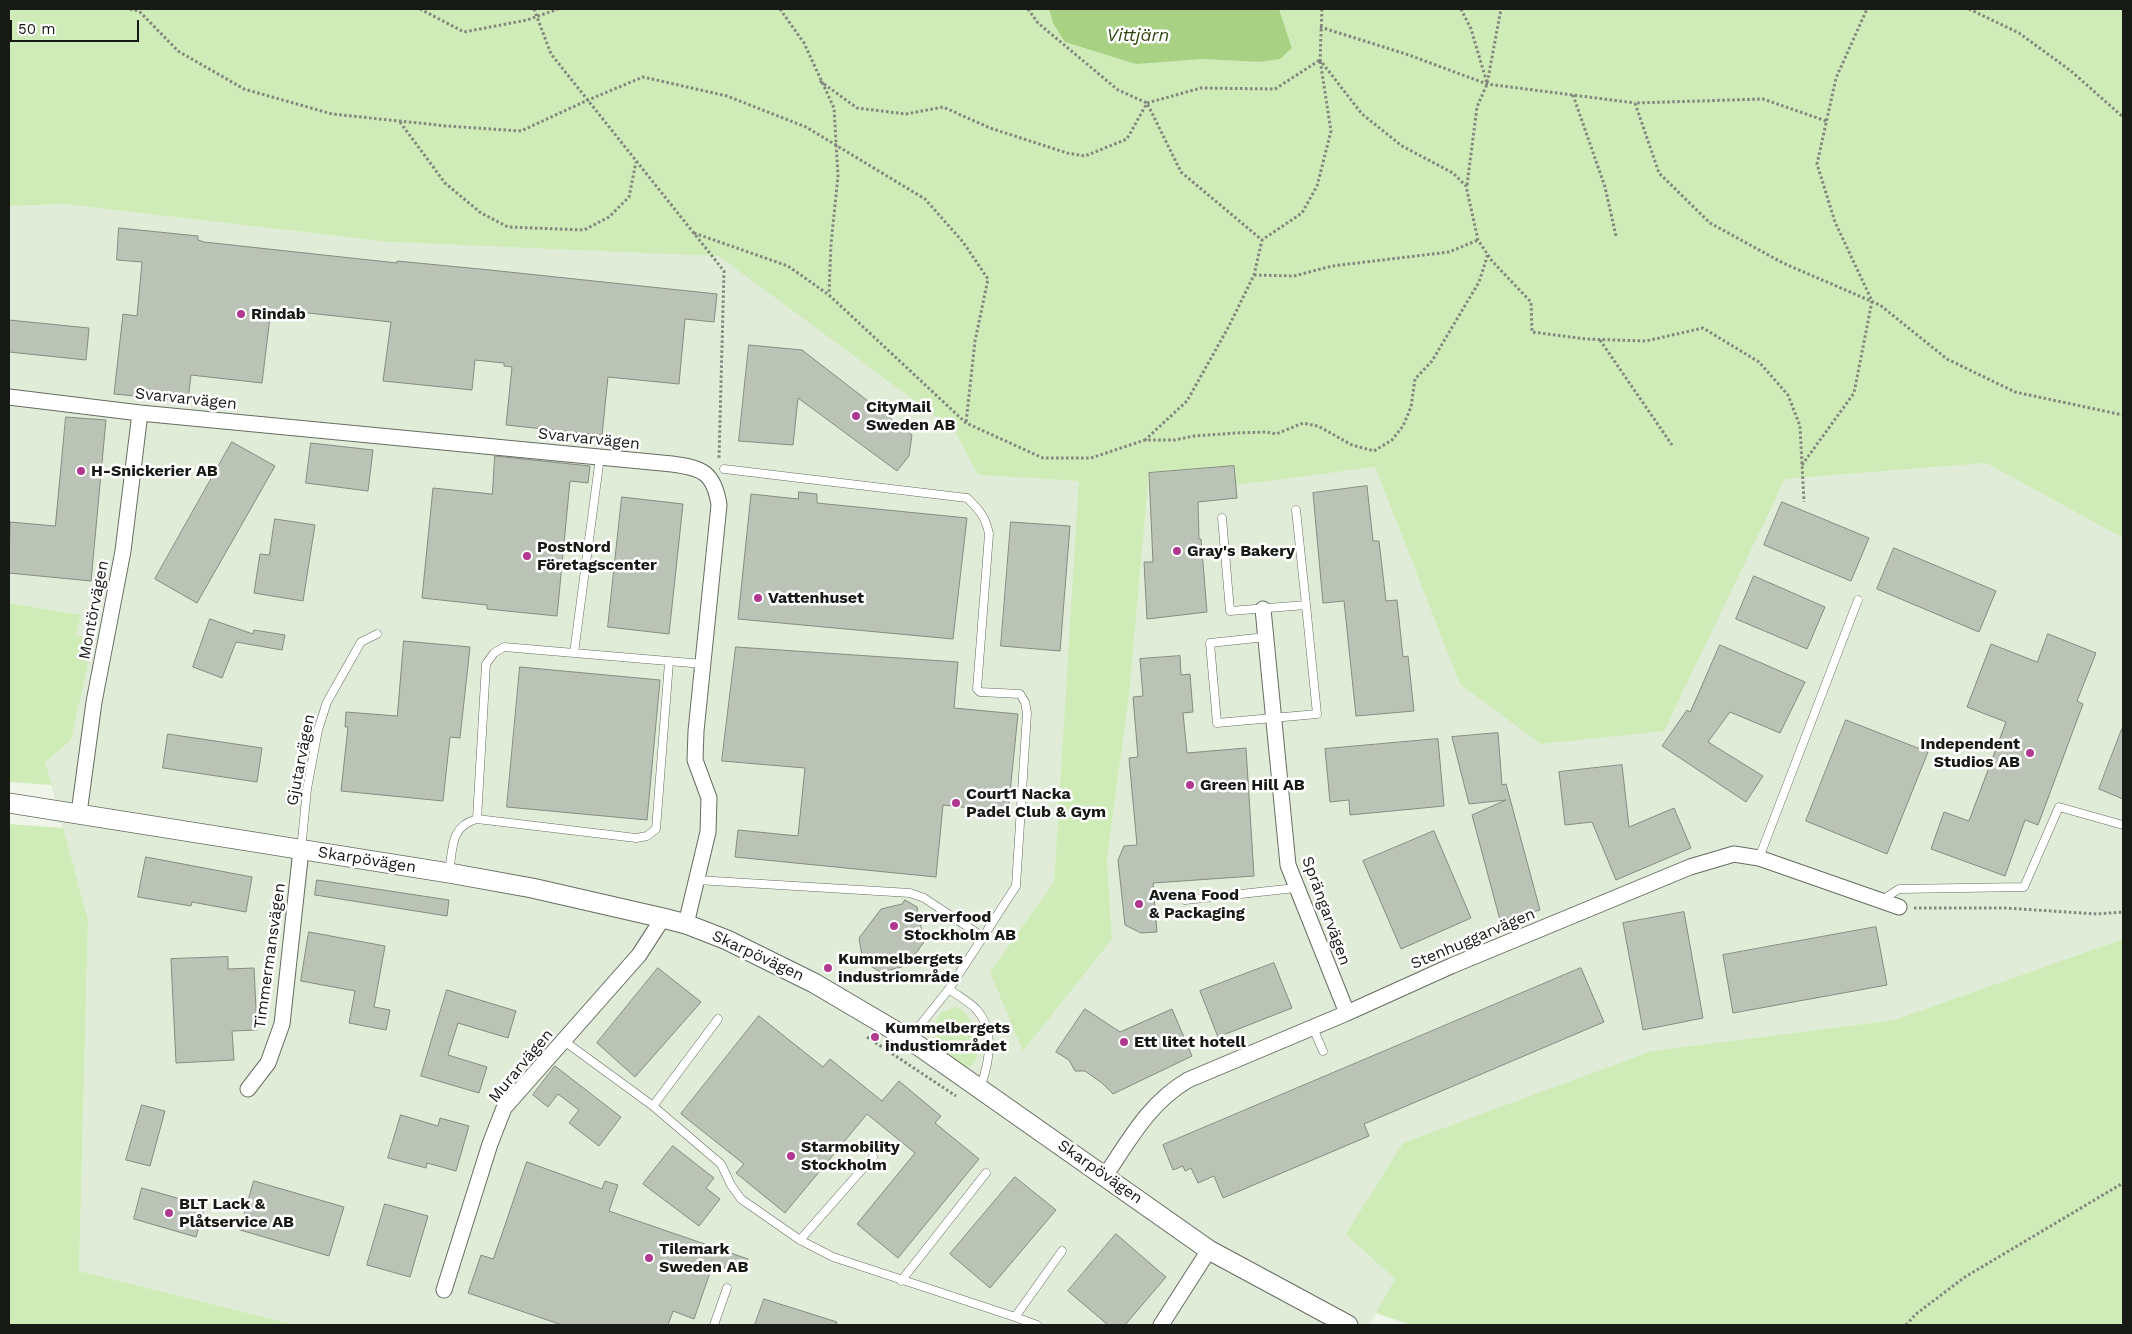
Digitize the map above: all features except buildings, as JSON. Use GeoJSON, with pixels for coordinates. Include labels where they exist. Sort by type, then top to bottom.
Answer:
{"type":"FeatureCollection","features":[{"type":"Feature","properties":{"kind":"street","name":"Svarvarvägen"},"geometry":{"type":"LineString","coordinates":[[9,398],[600,457],[699,469],[706,474],[714,485],[719,504],[696,731],[696,760],[709,798],[708,832],[686,924]]}},
{"type":"Feature","properties":{"kind":"street","name":"Montörvägen"},"geometry":{"type":"LineString","coordinates":[[78,813],[94,702],[123,551],[140,412]]}},
{"type":"Feature","properties":{"kind":"street","name":"Sprängarvägen"},"geometry":{"type":"LineString","coordinates":[[1262,609],[1288,865],[1348,1013]]}},
{"type":"Feature","properties":{"kind":"street","name":"Skarpövägen"},"geometry":{"type":"LineString","coordinates":[[9,802],[532,888],[686,924],[727,940],[814,983],[909,1039],[1209,1250],[1348,1325]]}},
{"type":"Feature","properties":{"kind":"street","name":"Timmermansvägen"},"geometry":{"type":"LineString","coordinates":[[248,1089],[268,1063],[282,1024],[302,850]]}},
{"type":"Feature","properties":{"kind":"street","name":"Stenhuggarvägen"},"geometry":{"type":"LineString","coordinates":[[1105,1176],[1150,1110],[1176,1087],[1188,1080],[1348,1013],[1451,966],[1690,867],[1734,854],[1759,858],[1898,906]]}},
{"type":"Feature","properties":{"kind":"street","name":"Murarvägen"},"geometry":{"type":"LineString","coordinates":[[444,1290],[490,1144],[504,1108],[639,955],[663,918]]}},
{"type":"Feature","properties":{"kind":"street"},"geometry":{"type":"LineString","coordinates":[[1161,1325],[1209,1250]]}},
{"type":"Feature","properties":{"kind":"lane"},"geometry":{"type":"LineString","coordinates":[[574,653],[600,457]]}},
{"type":"Feature","properties":{"kind":"lane"},"geometry":{"type":"LineString","coordinates":[[721,468],[967,498],[979,509],[987,523],[990,534],[977,689],[980,692],[1020,694],[1025,702],[1027,712],[1016,886],[949,989],[909,1039]]}},
{"type":"Feature","properties":{"kind":"lane"},"geometry":{"type":"LineString","coordinates":[[1266,637],[1210,643],[1217,723],[1317,714],[1296,510]]}},
{"type":"Feature","properties":{"kind":"lane"},"geometry":{"type":"LineString","coordinates":[[1222,518],[1230,611],[1306,605]]}},
{"type":"Feature","properties":{"kind":"lane"},"geometry":{"type":"LineString","coordinates":[[1759,858],[1858,600]]}},
{"type":"Feature","properties":{"kind":"lane","name":"Gjutarvägen"},"geometry":{"type":"LineString","coordinates":[[302,850],[307,789],[318,730],[327,702],[361,642],[377,634]]}},
{"type":"Feature","properties":{"kind":"lane"},"geometry":{"type":"LineString","coordinates":[[476,819],[486,664],[494,653],[504,647],[703,664]]}},
{"type":"Feature","properties":{"kind":"lane"},"geometry":{"type":"LineString","coordinates":[[449,873],[456,833],[462,825],[476,819],[636,838],[647,836],[656,830],[669,662]]}},
{"type":"Feature","properties":{"kind":"lane"},"geometry":{"type":"LineString","coordinates":[[1882,900],[1899,889],[2024,887],[2059,808],[2123,825]]}},
{"type":"Feature","properties":{"kind":"lane"},"geometry":{"type":"LineString","coordinates":[[697,880],[774,890],[910,892],[924,898],[983,937]]}},
{"type":"Feature","properties":{"kind":"lane"},"geometry":{"type":"LineString","coordinates":[[1185,900],[1296,888]]}},
{"type":"Feature","properties":{"kind":"lane"},"geometry":{"type":"LineString","coordinates":[[949,989],[976,1009],[987,1026],[988,1063],[980,1088]]}},
{"type":"Feature","properties":{"kind":"lane"},"geometry":{"type":"LineString","coordinates":[[653,1106],[718,1020]]}},
{"type":"Feature","properties":{"kind":"lane"},"geometry":{"type":"LineString","coordinates":[[1313,1028],[1322,1051]]}},
{"type":"Feature","properties":{"kind":"lane"},"geometry":{"type":"LineString","coordinates":[[564,1041],[653,1106],[721,1164],[731,1185],[741,1199],[800,1240],[832,1257],[1037,1325]]}},
{"type":"Feature","properties":{"kind":"lane"},"geometry":{"type":"LineString","coordinates":[[800,1240],[874,1157]]}},
{"type":"Feature","properties":{"kind":"lane"},"geometry":{"type":"LineString","coordinates":[[901,1281],[986,1173]]}},
{"type":"Feature","properties":{"kind":"lane"},"geometry":{"type":"LineString","coordinates":[[1015,1317],[1062,1251]]}},
{"type":"Feature","properties":{"kind":"lane"},"geometry":{"type":"LineString","coordinates":[[714,1325],[727,1288]]}},
{"type":"Feature","properties":{"kind":"path"},"geometry":{"type":"LineString","coordinates":[[130,9],[139,11],[178,51],[244,89],[332,114],[399,122],[521,131],[643,77],[728,96],[806,127],[925,199],[963,242],[988,279],[975,341],[966,423]]}},
{"type":"Feature","properties":{"kind":"path"},"geometry":{"type":"LineString","coordinates":[[420,9],[464,32],[536,17],[558,9]]}},
{"type":"Feature","properties":{"kind":"path"},"geometry":{"type":"LineString","coordinates":[[534,9],[551,54],[724,271],[721,468]]}},
{"type":"Feature","properties":{"kind":"path"},"geometry":{"type":"LineString","coordinates":[[780,9],[804,43],[834,108],[838,176],[828,295]]}},
{"type":"Feature","properties":{"kind":"path"},"geometry":{"type":"LineString","coordinates":[[1028,9],[1038,23],[1118,90],[1147,103],[1181,172],[1262,240]]}},
{"type":"Feature","properties":{"kind":"path"},"geometry":{"type":"LineString","coordinates":[[1145,440],[1187,401],[1229,326],[1254,275],[1262,240],[1302,213],[1317,186],[1331,131],[1320,60],[1322,9]]}},
{"type":"Feature","properties":{"kind":"path"},"geometry":{"type":"LineString","coordinates":[[1460,9],[1471,29],[1487,84]]}},
{"type":"Feature","properties":{"kind":"path"},"geometry":{"type":"LineString","coordinates":[[1501,9],[1487,84],[1477,107],[1466,186],[1478,240],[1531,302],[1532,332],[1600,339],[1646,341],[1704,328],[1751,357],[1759,362],[1788,395],[1800,426],[1804,502]]}},
{"type":"Feature","properties":{"kind":"path"},"geometry":{"type":"LineString","coordinates":[[1802,465],[1854,393],[1872,301],[1835,222],[1816,164],[1836,78],[1867,9]]}},
{"type":"Feature","properties":{"kind":"path"},"geometry":{"type":"LineString","coordinates":[[1969,9],[2019,33],[2071,72],[2123,117]]}},
{"type":"Feature","properties":{"kind":"path"},"geometry":{"type":"LineString","coordinates":[[1320,27],[1406,54],[1487,84],[1635,103],[1764,99],[1826,121]]}},
{"type":"Feature","properties":{"kind":"path"},"geometry":{"type":"LineString","coordinates":[[820,81],[857,108],[906,114],[942,107],[990,128],[1067,153],[1085,156],[1127,139],[1147,103],[1201,88],[1275,89],[1320,60]]}},
{"type":"Feature","properties":{"kind":"path"},"geometry":{"type":"LineString","coordinates":[[1320,60],[1362,114],[1402,146],[1453,172],[1466,186]]}},
{"type":"Feature","properties":{"kind":"path"},"geometry":{"type":"LineString","coordinates":[[1573,95],[1604,187],[1616,236]]}},
{"type":"Feature","properties":{"kind":"path"},"geometry":{"type":"LineString","coordinates":[[1635,103],[1659,173],[1710,223],[1783,263],[1880,305],[1947,359],[2015,392],[2123,415]]}},
{"type":"Feature","properties":{"kind":"path"},"geometry":{"type":"LineString","coordinates":[[399,122],[445,183],[481,214],[508,226],[584,230],[609,217],[629,197],[636,161]]}},
{"type":"Feature","properties":{"kind":"path"},"geometry":{"type":"LineString","coordinates":[[694,233],[788,266],[828,295],[966,423],[1043,458],[1091,458],[1145,440],[1175,440],[1194,436],[1236,433],[1266,432],[1276,434],[1303,423],[1318,426],[1352,445],[1374,451],[1392,440],[1403,426],[1411,407],[1415,379],[1432,361],[1479,282],[1488,254]]}},
{"type":"Feature","properties":{"kind":"path"},"geometry":{"type":"LineString","coordinates":[[1254,275],[1294,276],[1332,266],[1449,252],[1478,240]]}},
{"type":"Feature","properties":{"kind":"path"},"geometry":{"type":"LineString","coordinates":[[1600,339],[1672,445]]}},
{"type":"Feature","properties":{"kind":"path"},"geometry":{"type":"LineString","coordinates":[[1898,906],[2005,908],[2097,914],[2123,912]]}},
{"type":"Feature","properties":{"kind":"path"},"geometry":{"type":"LineString","coordinates":[[863,1034],[957,1097]]}},
{"type":"Feature","properties":{"kind":"path"},"geometry":{"type":"LineString","coordinates":[[1906,1325],[1916,1314],[1965,1277],[2123,1183]]}},
{"type":"Feature","properties":{"kind":"shaded area"},"geometry":{"type":"Polygon","coordinates":[[[9,9],[1049,9],[1053,23],[1202,59],[1259,62],[1292,47],[1279,9],[2123,9],[2123,538],[1986,463],[1785,479],[1664,731],[1541,744],[1460,684],[1375,467],[1236,485],[1234,466],[1149,473],[1129,696],[1107,858],[1112,939],[1023,1051],[990,972],[1054,882],[1079,481],[978,475],[954,430],[719,256],[389,242],[63,204],[9,206],[9,9]]]}},
{"type":"Feature","properties":{"kind":"shaded area"},"geometry":{"type":"Polygon","coordinates":[[[63,204],[389,242],[719,255],[954,430],[978,475],[1080,481],[1054,882],[990,972],[1112,939],[1107,858],[1129,696],[1149,473],[1234,466],[1237,484],[1375,467],[1460,683],[1771,506],[1785,479],[1986,463],[2123,538],[2123,939],[1894,1020],[1652,1051],[1396,1279],[1369,1325],[295,1325],[79,1271],[88,920],[45,763],[71,740],[76,635],[81,615],[9,603],[9,206],[63,204]]]}},
{"type":"Feature","properties":{"kind":"shaded area"},"geometry":{"type":"Polygon","coordinates":[[[9,603],[81,615],[76,635],[93,641],[71,740],[45,763],[52,785],[9,782],[9,603]]]}},
{"type":"Feature","properties":{"kind":"shaded area"},"geometry":{"type":"Polygon","coordinates":[[[9,824],[63,828],[88,920],[79,1271],[295,1325],[9,1325],[9,824]]]}},
{"type":"Feature","properties":{"kind":"shaded area"},"geometry":{"type":"Polygon","coordinates":[[[2123,939],[2123,1325],[1411,1325],[1376,1313],[1395,1279],[1346,1234],[1403,1143],[1652,1051],[1894,1020],[2123,939]]]}},
{"type":"Feature","properties":{"kind":"shaded area"},"geometry":{"type":"Polygon","coordinates":[[[955,1007],[968,1017],[977,1036],[977,1055],[974,1063],[967,1068],[944,1052],[936,1039],[936,1023],[940,1013],[955,1007]]]}},
{"type":"Feature","properties":{"kind":"water","name":"Vittjärn"},"geometry":{"type":"Polygon","coordinates":[[[1049,9],[1279,9],[1292,48],[1280,59],[1259,62],[1202,59],[1136,64],[1065,42],[1053,23],[1049,9]]]}},
{"type":"Feature","properties":{"kind":"place","name":"Rindab"},"geometry":{"type":"Point","coordinates":[241,314]}},
{"type":"Feature","properties":{"kind":"place","name":"CityMail Sweden AB"},"geometry":{"type":"Point","coordinates":[856,416]}},
{"type":"Feature","properties":{"kind":"place","name":"H-Snickerier AB"},"geometry":{"type":"Point","coordinates":[81,471]}},
{"type":"Feature","properties":{"kind":"place","name":"Gray's Bakery"},"geometry":{"type":"Point","coordinates":[1177,551]}},
{"type":"Feature","properties":{"kind":"place","name":"PostNord Företagscenter"},"geometry":{"type":"Point","coordinates":[527,556]}},
{"type":"Feature","properties":{"kind":"place","name":"Vattenhuset"},"geometry":{"type":"Point","coordinates":[758,598]}},
{"type":"Feature","properties":{"kind":"place","name":"Independent Studios AB"},"geometry":{"type":"Point","coordinates":[2030,753]}},
{"type":"Feature","properties":{"kind":"place","name":"Green Hill AB"},"geometry":{"type":"Point","coordinates":[1190,785]}},
{"type":"Feature","properties":{"kind":"place","name":"Court1 Nacka Padel Club & Gym"},"geometry":{"type":"Point","coordinates":[956,803]}},
{"type":"Feature","properties":{"kind":"place","name":"Avena Food & Packaging"},"geometry":{"type":"Point","coordinates":[1139,904]}},
{"type":"Feature","properties":{"kind":"place","name":"Serverfood Stockholm AB"},"geometry":{"type":"Point","coordinates":[894,926]}},
{"type":"Feature","properties":{"kind":"place","name":"Kummelbergets industriområde"},"geometry":{"type":"Point","coordinates":[828,968]}},
{"type":"Feature","properties":{"kind":"place","name":"Kummelbergets industiområdet"},"geometry":{"type":"Point","coordinates":[875,1037]}},
{"type":"Feature","properties":{"kind":"place","name":"Ett litet hotell"},"geometry":{"type":"Point","coordinates":[1124,1042]}},
{"type":"Feature","properties":{"kind":"place","name":"Starmobility Stockholm"},"geometry":{"type":"Point","coordinates":[791,1156]}},
{"type":"Feature","properties":{"kind":"place","name":"BLT Lack & Plåtservice AB"},"geometry":{"type":"Point","coordinates":[169,1213]}},
{"type":"Feature","properties":{"kind":"place","name":"Tilemark Sweden AB"},"geometry":{"type":"Point","coordinates":[649,1258]}}]}
